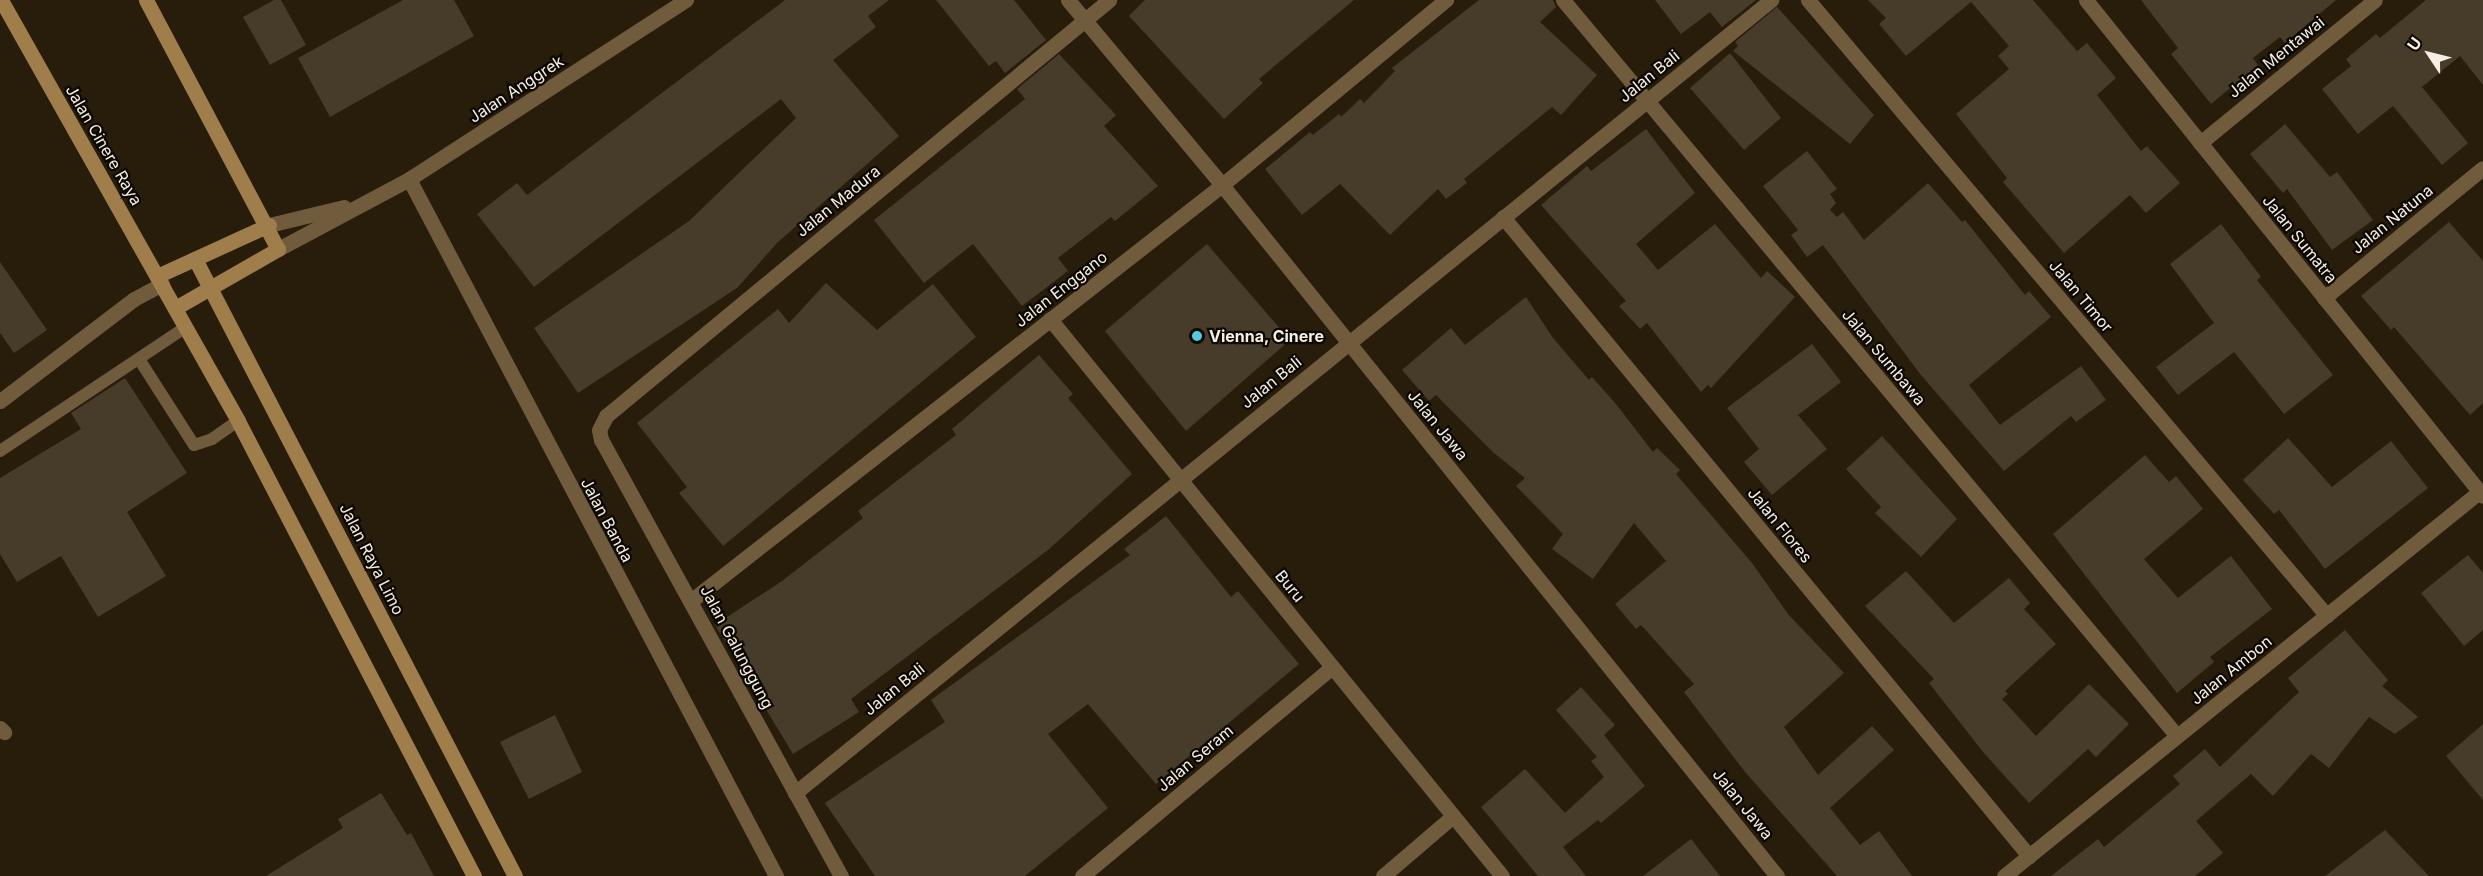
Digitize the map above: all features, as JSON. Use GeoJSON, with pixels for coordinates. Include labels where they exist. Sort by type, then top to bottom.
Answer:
{"type":"FeatureCollection","features":[{"type":"Feature","properties":{"kind":"main road","name":"Jalan Cinere Raya"},"geometry":{"type":"LineString","coordinates":[[1,0],[175,308]]}},
{"type":"Feature","properties":{"kind":"main road"},"geometry":{"type":"LineString","coordinates":[[146,0],[279,249]]}},
{"type":"Feature","properties":{"kind":"main road","name":"Jalan Anggrek"},"geometry":{"type":"LineString","coordinates":[[159,280],[195,259],[268,225]]}},
{"type":"Feature","properties":{"kind":"main road","name":"Jalan Anggrek"},"geometry":{"type":"LineString","coordinates":[[175,308],[279,249]]}},
{"type":"Feature","properties":{"kind":"main road","name":"Jalan Raya Limo"},"geometry":{"type":"LineString","coordinates":[[195,259],[515,876]]}},
{"type":"Feature","properties":{"kind":"main road"},"geometry":{"type":"LineString","coordinates":[[175,308],[238,422],[474,876]]}},
{"type":"Feature","properties":{"kind":"street","name":"Jalan Anggrek"},"geometry":{"type":"LineString","coordinates":[[279,249],[409,179],[686,0]]}},
{"type":"Feature","properties":{"kind":"street","name":"Jalan Jawa"},"geometry":{"type":"LineString","coordinates":[[1068,0],[1222,185],[1777,876]]}},
{"type":"Feature","properties":{"kind":"street","name":"Jalan Madura"},"geometry":{"type":"LineString","coordinates":[[599,435],[606,416],[1109,0]]}},
{"type":"Feature","properties":{"kind":"street","name":"Jalan Enggano"},"geometry":{"type":"LineString","coordinates":[[692,600],[1222,185],[1446,0]]}},
{"type":"Feature","properties":{"kind":"street","name":"Jalan Sumbawa"},"geometry":{"type":"LineString","coordinates":[[1563,0],[2177,736]]}},
{"type":"Feature","properties":{"kind":"street","name":"Jalan Bali"},"geometry":{"type":"LineString","coordinates":[[795,793],[1771,0]]}},
{"type":"Feature","properties":{"kind":"street","name":"Jalan Timor"},"geometry":{"type":"LineString","coordinates":[[1808,0],[2327,616]]}},
{"type":"Feature","properties":{"kind":"street","name":"Jalan Mentawai"},"geometry":{"type":"LineString","coordinates":[[2200,143],[2375,0]]}},
{"type":"Feature","properties":{"kind":"street","name":"Jalan Sumatra"},"geometry":{"type":"LineString","coordinates":[[2089,1],[2481,494]]}},
{"type":"Feature","properties":{"kind":"street","name":"Jalan Natuna"},"geometry":{"type":"LineString","coordinates":[[2324,298],[2481,174]]}},
{"type":"Feature","properties":{"kind":"street","name":"Jalan Banda"},"geometry":{"type":"LineString","coordinates":[[409,179],[776,876]]}},
{"type":"Feature","properties":{"kind":"street","name":"Jalan Anggrek"},"geometry":{"type":"LineString","coordinates":[[268,225],[362,203]]}},
{"type":"Feature","properties":{"kind":"street","name":"Jalan Flores"},"geometry":{"type":"LineString","coordinates":[[1503,217],[2029,856]]}},
{"type":"Feature","properties":{"kind":"street"},"geometry":{"type":"LineString","coordinates":[[0,401],[159,280]]}},
{"type":"Feature","properties":{"kind":"street","name":"Buru"},"geometry":{"type":"LineString","coordinates":[[1050,320],[1502,876]]}},
{"type":"Feature","properties":{"kind":"street","name":"Jalan Galunggung"},"geometry":{"type":"LineString","coordinates":[[599,435],[692,600],[841,876]]}},
{"type":"Feature","properties":{"kind":"street","name":"Jalan Ambon"},"geometry":{"type":"LineString","coordinates":[[2004,876],[2481,494]]}},
{"type":"Feature","properties":{"kind":"street","name":"Jalan Seram"},"geometry":{"type":"LineString","coordinates":[[1082,876],[1332,667]]}},
{"type":"Feature","properties":{"kind":"street"},"geometry":{"type":"LineString","coordinates":[[1383,876],[1453,816]]}},
{"type":"Feature","properties":{"kind":"lane"},"geometry":{"type":"LineString","coordinates":[[0,451],[186,327]]}},
{"type":"Feature","properties":{"kind":"lane"},"geometry":{"type":"LineString","coordinates":[[139,359],[194,445],[212,439],[238,422]]}},
{"type":"Feature","properties":{"kind":"building"},"geometry":{"type":"Polygon","coordinates":[[[274,0],[281,0],[306,45],[270,65],[243,17],[274,0]]]}},
{"type":"Feature","properties":{"kind":"building"},"geometry":{"type":"Polygon","coordinates":[[[403,0],[454,0],[474,36],[330,117],[298,58],[403,0]]]}},
{"type":"Feature","properties":{"kind":"building"},"geometry":{"type":"Polygon","coordinates":[[[785,0],[889,0],[868,16],[876,27],[833,60],[899,136],[777,243],[737,288],[578,393],[534,328],[689,221],[796,118],[781,99],[534,287],[477,214],[517,183],[527,195],[785,0]]]}},
{"type":"Feature","properties":{"kind":"building"},"geometry":{"type":"Polygon","coordinates":[[[936,0],[1014,0],[1046,40],[1005,73],[996,61],[989,66],[936,0]]]}},
{"type":"Feature","properties":{"kind":"building"},"geometry":{"type":"Polygon","coordinates":[[[1145,0],[1354,0],[1259,79],[1263,83],[1224,119],[1129,16],[1145,0]]]}},
{"type":"Feature","properties":{"kind":"building"},"geometry":{"type":"Polygon","coordinates":[[[1479,0],[1553,0],[1556,7],[1540,22],[1597,75],[1561,115],[1552,107],[1464,179],[1467,183],[1446,199],[1438,189],[1390,235],[1340,184],[1302,215],[1265,169],[1310,132],[1313,135],[1339,114],[1341,117],[1360,99],[1364,103],[1395,71],[1392,68],[1479,0]]]}},
{"type":"Feature","properties":{"kind":"building"},"geometry":{"type":"Polygon","coordinates":[[[1655,0],[1756,0],[1722,27],[1710,12],[1681,34],[1655,0]]]}},
{"type":"Feature","properties":{"kind":"building"},"geometry":{"type":"Polygon","coordinates":[[[1868,0],[2033,0],[2077,51],[2087,43],[2116,78],[2097,95],[2141,151],[2147,146],[2180,183],[2146,213],[2130,195],[2064,253],[2003,182],[2007,178],[1956,114],[2009,69],[1998,56],[2009,46],[1971,2],[1906,56],[1879,24],[1886,18],[1868,0]]]}},
{"type":"Feature","properties":{"kind":"building"},"geometry":{"type":"Polygon","coordinates":[[[2141,0],[2336,0],[2285,43],[2280,37],[2253,58],[2258,65],[2211,104],[2171,54],[2178,48],[2141,0]]]}},
{"type":"Feature","properties":{"kind":"building"},"geometry":{"type":"Polygon","coordinates":[[[2426,0],[2483,0],[2483,85],[2460,56],[2422,87],[2468,143],[2442,165],[2393,106],[2358,134],[2322,89],[2351,66],[2346,59],[2376,34],[2380,38],[2426,0]]]}},
{"type":"Feature","properties":{"kind":"building"},"geometry":{"type":"Polygon","coordinates":[[[1777,7],[1874,115],[1850,144],[1733,51],[1738,46],[1735,42],[1777,7]]]}},
{"type":"Feature","properties":{"kind":"building"},"geometry":{"type":"Polygon","coordinates":[[[1730,53],[1781,118],[1744,150],[1690,88],[1730,53]]]}},
{"type":"Feature","properties":{"kind":"building"},"geometry":{"type":"Polygon","coordinates":[[[1059,54],[1116,115],[1104,126],[1158,186],[1115,221],[1111,217],[1058,258],[1068,271],[1022,306],[973,244],[924,283],[874,220],[1025,99],[1017,89],[1059,54]]]}},
{"type":"Feature","properties":{"kind":"building"},"geometry":{"type":"Polygon","coordinates":[[[2285,124],[2330,177],[2337,172],[2373,220],[2332,250],[2287,189],[2283,193],[2250,154],[2285,124]]]}},
{"type":"Feature","properties":{"kind":"building"},"geometry":{"type":"Polygon","coordinates":[[[1646,129],[1695,193],[1636,244],[1658,270],[1715,224],[1761,278],[1767,271],[1795,297],[1711,388],[1708,385],[1701,392],[1647,323],[1640,329],[1619,306],[1626,301],[1541,205],[1587,166],[1591,171],[1646,129]]]}},
{"type":"Feature","properties":{"kind":"building"},"geometry":{"type":"Polygon","coordinates":[[[1807,151],[1837,189],[1830,194],[1836,203],[1830,210],[1837,217],[1843,212],[1864,240],[1928,183],[1962,222],[1965,220],[2025,295],[2029,291],[2051,317],[1969,385],[2000,425],[2081,366],[2106,400],[2076,422],[2071,416],[2004,471],[1921,375],[1823,245],[1807,257],[1791,235],[1798,230],[1763,186],[1807,151]]]}},
{"type":"Feature","properties":{"kind":"building"},"geometry":{"type":"Polygon","coordinates":[[[2449,222],[2483,261],[2483,403],[2470,415],[2394,327],[2391,330],[2361,296],[2449,222]]]}},
{"type":"Feature","properties":{"kind":"building"},"geometry":{"type":"Polygon","coordinates":[[[2221,224],[2261,277],[2257,280],[2333,375],[2284,414],[2234,352],[2178,395],[2156,367],[2214,323],[2170,264],[2221,224]]]}},
{"type":"Feature","properties":{"kind":"building","name":"Vienna, Cinere"},"geometry":{"type":"Polygon","coordinates":[[[1207,244],[1290,340],[1186,431],[1105,331],[1207,244]]]}},
{"type":"Feature","properties":{"kind":"building"},"geometry":{"type":"Polygon","coordinates":[[[0,262],[47,330],[14,353],[0,333],[0,262]]]}},
{"type":"Feature","properties":{"kind":"building"},"geometry":{"type":"Polygon","coordinates":[[[826,283],[877,330],[933,284],[976,337],[723,546],[679,493],[687,487],[637,423],[778,309],[789,323],[826,283]]]}},
{"type":"Feature","properties":{"kind":"building"},"geometry":{"type":"Polygon","coordinates":[[[1526,297],[1553,338],[1589,380],[1592,377],[1616,404],[1653,452],[1657,448],[1680,470],[1676,474],[1752,563],[1788,614],[1844,673],[1784,727],[1818,775],[1872,726],[1894,750],[1830,808],[1860,845],[1879,831],[1912,876],[1837,876],[1745,772],[1684,692],[1694,684],[1641,625],[1636,629],[1615,604],[1666,561],[1634,523],[1593,579],[1552,549],[1563,534],[1516,486],[1525,478],[1494,453],[1436,395],[1429,401],[1402,370],[1451,328],[1465,345],[1526,297]]]}},
{"type":"Feature","properties":{"kind":"building"},"geometry":{"type":"Polygon","coordinates":[[[1812,344],[1841,382],[1798,415],[1827,449],[1772,495],[1744,462],[1759,449],[1727,408],[1812,344]]]}},
{"type":"Feature","properties":{"kind":"building"},"geometry":{"type":"Polygon","coordinates":[[[1039,355],[1073,394],[1068,398],[1132,474],[1048,550],[851,699],[859,712],[793,754],[715,625],[782,581],[863,518],[858,511],[956,435],[952,429],[1039,355]]]}},
{"type":"Feature","properties":{"kind":"building"},"geometry":{"type":"Polygon","coordinates":[[[125,378],[187,473],[127,512],[166,576],[98,617],[61,556],[17,582],[0,554],[0,478],[81,429],[71,413],[125,378]]]}},
{"type":"Feature","properties":{"kind":"building"},"geometry":{"type":"Polygon","coordinates":[[[1882,436],[1957,519],[1921,557],[1875,513],[1881,507],[1846,469],[1882,436]]]}},
{"type":"Feature","properties":{"kind":"building"},"geometry":{"type":"Polygon","coordinates":[[[2288,438],[2332,487],[2391,441],[2428,488],[2325,569],[2279,510],[2274,514],[2243,480],[2288,438]]]}},
{"type":"Feature","properties":{"kind":"building"},"geometry":{"type":"Polygon","coordinates":[[[2145,455],[2169,482],[2176,476],[2203,509],[2144,559],[2178,598],[2231,556],[2272,609],[2210,657],[2214,662],[2177,693],[2053,534],[2145,455]]]}},
{"type":"Feature","properties":{"kind":"building"},"geometry":{"type":"Polygon","coordinates":[[[1166,516],[1231,597],[1238,591],[1299,664],[1156,784],[1088,704],[1048,734],[1108,808],[1025,876],[875,876],[825,803],[945,722],[931,700],[1130,555],[1124,549],[1166,516]]]}},
{"type":"Feature","properties":{"kind":"building"},"geometry":{"type":"Polygon","coordinates":[[[2468,555],[2483,573],[2483,630],[2464,646],[2421,593],[2468,555]]]}},
{"type":"Feature","properties":{"kind":"building"},"geometry":{"type":"Polygon","coordinates":[[[1906,571],[1954,623],[2009,578],[2030,603],[2024,609],[2056,644],[2005,691],[2008,694],[2002,699],[2036,736],[2089,684],[2129,724],[2096,757],[2088,749],[2029,803],[1983,752],[1929,683],[1934,679],[1865,606],[1906,571]]]}},
{"type":"Feature","properties":{"kind":"building"},"geometry":{"type":"Polygon","coordinates":[[[2345,630],[2388,680],[2382,686],[2418,717],[2395,734],[2369,717],[2329,768],[2311,754],[2273,796],[2251,774],[2196,821],[2223,853],[2195,876],[2051,876],[2098,839],[2104,847],[2180,784],[2173,776],[2205,749],[2220,767],[2299,692],[2288,678],[2345,630]]]}},
{"type":"Feature","properties":{"kind":"building"},"geometry":{"type":"Polygon","coordinates":[[[1581,687],[1615,725],[1604,735],[1645,786],[1601,823],[1598,820],[1563,847],[1586,876],[1538,876],[1481,807],[1525,769],[1565,813],[1604,777],[1591,761],[1597,757],[1556,710],[1581,687]]]}},
{"type":"Feature","properties":{"kind":"building"},"geometry":{"type":"Polygon","coordinates":[[[555,715],[582,772],[529,799],[500,742],[555,715]]]}},
{"type":"Feature","properties":{"kind":"building"},"geometry":{"type":"Polygon","coordinates":[[[2483,724],[2483,800],[2446,756],[2483,724]]]}},
{"type":"Feature","properties":{"kind":"building"},"geometry":{"type":"Polygon","coordinates":[[[381,793],[407,835],[411,833],[434,876],[266,876],[343,828],[338,819],[381,793]]]}},
{"type":"Feature","properties":{"kind":"building"},"geometry":{"type":"Polygon","coordinates":[[[2385,830],[2429,876],[2325,876],[2385,830]]]}},
{"type":"Feature","properties":{"kind":"building"},"geometry":{"type":"Polygon","coordinates":[[[1691,839],[1720,876],[1643,876],[1691,839]]]}},
{"type":"Feature","properties":{"kind":"place","name":"Vienna, Cinere"},"geometry":{"type":"Point","coordinates":[1197,336]}}]}
